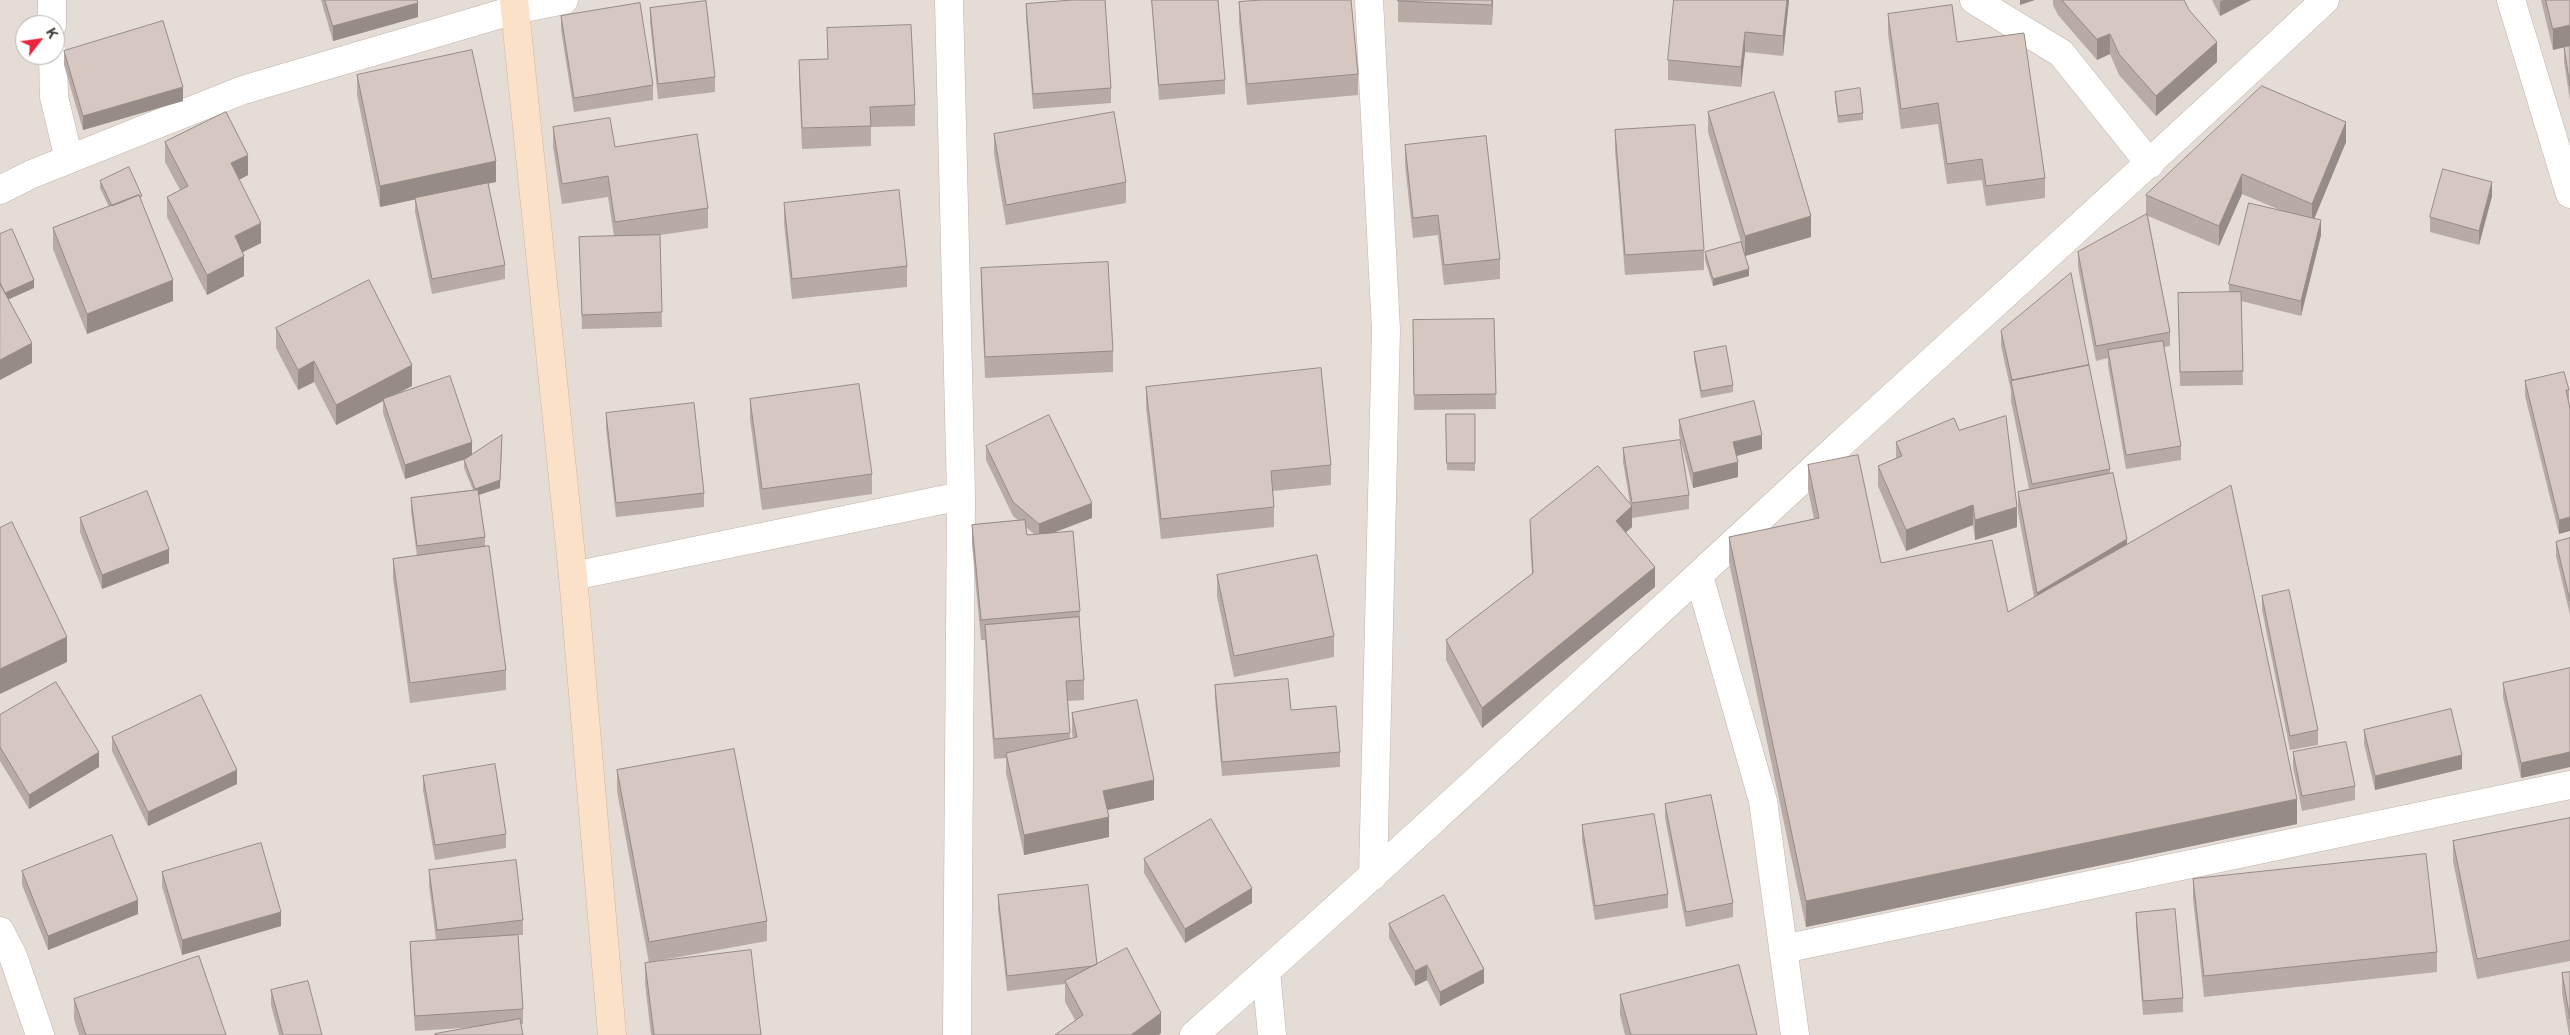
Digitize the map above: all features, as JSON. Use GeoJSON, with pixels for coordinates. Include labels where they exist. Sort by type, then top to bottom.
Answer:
{"type":"FeatureCollection","features":[{"type":"Feature","properties":{"kind":"street"},"geometry":{"type":"LineString","coordinates":[[52,0],[52,15]]}},
{"type":"Feature","properties":{"kind":"street"},"geometry":{"type":"LineString","coordinates":[[0,190],[69,159],[243,90],[514,5],[564,0]]}},
{"type":"Feature","properties":{"kind":"street"},"geometry":{"type":"LineString","coordinates":[[949,0],[961,496],[957,1035]]}},
{"type":"Feature","properties":{"kind":"street"},"geometry":{"type":"LineString","coordinates":[[1369,0],[1386,330],[1373,876]]}},
{"type":"Feature","properties":{"kind":"street"},"geometry":{"type":"LineString","coordinates":[[1974,0],[2061,53],[2150,164]]}},
{"type":"Feature","properties":{"kind":"street"},"geometry":{"type":"LineString","coordinates":[[1194,1035],[1373,876],[2150,164],[2326,0]]}},
{"type":"Feature","properties":{"kind":"street"},"geometry":{"type":"LineString","coordinates":[[2511,0],[2570,194]]}},
{"type":"Feature","properties":{"kind":"street"},"geometry":{"type":"LineString","coordinates":[[514,5],[573,576],[612,1035]]}},
{"type":"Feature","properties":{"kind":"street"},"geometry":{"type":"LineString","coordinates":[[53,65],[54,97],[69,159]]}},
{"type":"Feature","properties":{"kind":"street"},"geometry":{"type":"LineString","coordinates":[[573,576],[961,496]]}},
{"type":"Feature","properties":{"kind":"street"},"geometry":{"type":"LineString","coordinates":[[1699,576],[1763,801],[1795,1035]]}},
{"type":"Feature","properties":{"kind":"street"},"geometry":{"type":"LineString","coordinates":[[1783,949],[2570,786]]}},
{"type":"Feature","properties":{"kind":"street"},"geometry":{"type":"LineString","coordinates":[[0,931],[12,956],[40,1035]]}},
{"type":"Feature","properties":{"kind":"street"},"geometry":{"type":"LineString","coordinates":[[1266,972],[1272,1035]]}},
{"type":"Feature","properties":{"kind":"shaded area"},"geometry":{"type":"Polygon","coordinates":[[[0,0],[2570,0],[2570,1035],[0,1035],[0,0]]]}},
{"type":"Feature","properties":{"kind":"building"},"geometry":{"type":"Polygon","coordinates":[[[325,0],[417,0],[418,3],[333,26],[325,0]]]}},
{"type":"Feature","properties":{"kind":"building"},"geometry":{"type":"Polygon","coordinates":[[[1073,0],[1105,0],[1111,88],[1033,94],[1026,4],[1073,0]]]}},
{"type":"Feature","properties":{"kind":"building"},"geometry":{"type":"Polygon","coordinates":[[[1152,0],[1218,0],[1225,80],[1159,85],[1152,0]]]}},
{"type":"Feature","properties":{"kind":"building"},"geometry":{"type":"Polygon","coordinates":[[[1262,0],[1351,0],[1358,74],[1247,84],[1239,2],[1262,0]]]}},
{"type":"Feature","properties":{"kind":"building"},"geometry":{"type":"Polygon","coordinates":[[[1492,0],[1492,5],[1398,1],[1492,0]]]}},
{"type":"Feature","properties":{"kind":"building"},"geometry":{"type":"Polygon","coordinates":[[[1674,0],[1787,0],[1783,36],[1745,32],[1741,67],[1668,60],[1674,0]]]}},
{"type":"Feature","properties":{"kind":"building"},"geometry":{"type":"Polygon","coordinates":[[[2062,0],[2184,0],[2189,10],[2217,42],[2156,96],[2119,54],[2110,34],[2097,39],[2062,0]]]}},
{"type":"Feature","properties":{"kind":"building"},"geometry":{"type":"Polygon","coordinates":[[[2546,0],[2570,0],[2570,25],[2553,29],[2546,0]]]}},
{"type":"Feature","properties":{"kind":"building"},"geometry":{"type":"Polygon","coordinates":[[[706,1],[715,77],[658,84],[650,8],[706,1]]]}},
{"type":"Feature","properties":{"kind":"building"},"geometry":{"type":"Polygon","coordinates":[[[640,3],[653,85],[574,98],[561,16],[640,3]]]}},
{"type":"Feature","properties":{"kind":"building"},"geometry":{"type":"Polygon","coordinates":[[[1952,5],[1957,42],[2024,33],[2045,178],[1986,186],[1982,159],[1947,164],[1938,103],[1901,109],[1888,14],[1952,5]]]}},
{"type":"Feature","properties":{"kind":"building"},"geometry":{"type":"Polygon","coordinates":[[[163,21],[183,87],[83,116],[65,51],[163,21]]]}},
{"type":"Feature","properties":{"kind":"building"},"geometry":{"type":"Polygon","coordinates":[[[911,25],[915,105],[870,107],[871,126],[802,128],[799,60],[828,59],[827,28],[911,25]]]}},
{"type":"Feature","properties":{"kind":"building"},"geometry":{"type":"Polygon","coordinates":[[[2570,46],[2570,86],[2564,47],[2570,46]]]}},
{"type":"Feature","properties":{"kind":"building"},"geometry":{"type":"Polygon","coordinates":[[[472,50],[496,161],[380,186],[357,75],[472,50]]]}},
{"type":"Feature","properties":{"kind":"building"},"geometry":{"type":"Polygon","coordinates":[[[2262,86],[2346,122],[2312,204],[2242,174],[2219,226],[2146,195],[2262,86]]]}},
{"type":"Feature","properties":{"kind":"building"},"geometry":{"type":"Polygon","coordinates":[[[1860,88],[1863,113],[1838,116],[1835,92],[1860,88]]]}},
{"type":"Feature","properties":{"kind":"building"},"geometry":{"type":"Polygon","coordinates":[[[1774,92],[1811,216],[1745,236],[1708,112],[1774,92]]]}},
{"type":"Feature","properties":{"kind":"building"},"geometry":{"type":"Polygon","coordinates":[[[226,112],[248,155],[231,163],[261,223],[235,236],[244,256],[207,275],[167,197],[188,186],[165,142],[226,112]]]}},
{"type":"Feature","properties":{"kind":"building"},"geometry":{"type":"Polygon","coordinates":[[[1114,112],[1126,182],[1006,205],[994,134],[1114,112]]]}},
{"type":"Feature","properties":{"kind":"building"},"geometry":{"type":"Polygon","coordinates":[[[610,118],[615,147],[697,134],[708,208],[615,222],[608,176],[562,184],[553,127],[610,118]]]}},
{"type":"Feature","properties":{"kind":"building"},"geometry":{"type":"Polygon","coordinates":[[[1695,125],[1704,250],[1625,255],[1615,130],[1695,125]]]}},
{"type":"Feature","properties":{"kind":"building"},"geometry":{"type":"Polygon","coordinates":[[[1486,136],[1500,259],[1444,265],[1438,215],[1413,218],[1405,145],[1486,136]]]}},
{"type":"Feature","properties":{"kind":"building"},"geometry":{"type":"Polygon","coordinates":[[[129,167],[142,196],[140,197],[139,195],[112,206],[100,181],[129,167]]]}},
{"type":"Feature","properties":{"kind":"building"},"geometry":{"type":"Polygon","coordinates":[[[2443,169],[2492,182],[2479,231],[2430,217],[2443,169]]]}},
{"type":"Feature","properties":{"kind":"building"},"geometry":{"type":"Polygon","coordinates":[[[488,183],[505,265],[432,279],[415,198],[488,183]]]}},
{"type":"Feature","properties":{"kind":"building"},"geometry":{"type":"Polygon","coordinates":[[[899,190],[907,266],[792,279],[784,203],[899,190]]]}},
{"type":"Feature","properties":{"kind":"building"},"geometry":{"type":"Polygon","coordinates":[[[139,195],[173,280],[87,314],[53,228],[139,195]]]}},
{"type":"Feature","properties":{"kind":"building"},"geometry":{"type":"Polygon","coordinates":[[[2249,203],[2321,220],[2301,301],[2229,284],[2249,203]]]}},
{"type":"Feature","properties":{"kind":"building"},"geometry":{"type":"Polygon","coordinates":[[[2147,214],[2170,332],[2096,346],[2078,252],[2147,214]]]}},
{"type":"Feature","properties":{"kind":"building"},"geometry":{"type":"Polygon","coordinates":[[[12,229],[34,280],[5,293],[0,282],[0,234],[12,229]]]}},
{"type":"Feature","properties":{"kind":"building"},"geometry":{"type":"Polygon","coordinates":[[[660,235],[662,312],[582,315],[579,237],[660,235]]]}},
{"type":"Feature","properties":{"kind":"building"},"geometry":{"type":"Polygon","coordinates":[[[1741,242],[1749,269],[1713,279],[1705,252],[1741,242]]]}},
{"type":"Feature","properties":{"kind":"building"},"geometry":{"type":"Polygon","coordinates":[[[1108,262],[1113,351],[985,357],[981,268],[1108,262]]]}},
{"type":"Feature","properties":{"kind":"building"},"geometry":{"type":"Polygon","coordinates":[[[2071,273],[2089,365],[2012,380],[2001,331],[2071,273]]]}},
{"type":"Feature","properties":{"kind":"building"},"geometry":{"type":"Polygon","coordinates":[[[369,280],[412,365],[336,405],[314,361],[298,370],[276,328],[369,280]]]}},
{"type":"Feature","properties":{"kind":"building"},"geometry":{"type":"Polygon","coordinates":[[[0,284],[32,343],[0,360],[0,284]]]}},
{"type":"Feature","properties":{"kind":"building"},"geometry":{"type":"Polygon","coordinates":[[[2241,292],[2243,371],[2180,372],[2178,293],[2241,292]]]}},
{"type":"Feature","properties":{"kind":"building"},"geometry":{"type":"Polygon","coordinates":[[[1494,319],[1496,394],[1414,395],[1413,320],[1494,319]]]}},
{"type":"Feature","properties":{"kind":"building"},"geometry":{"type":"Polygon","coordinates":[[[2163,341],[2181,446],[2126,455],[2108,350],[2163,341]]]}},
{"type":"Feature","properties":{"kind":"building"},"geometry":{"type":"Polygon","coordinates":[[[1726,346],[1733,385],[1701,391],[1694,352],[1726,346]]]}},
{"type":"Feature","properties":{"kind":"building"},"geometry":{"type":"Polygon","coordinates":[[[2089,365],[2110,469],[2032,484],[2011,381],[2089,365]]]}},
{"type":"Feature","properties":{"kind":"building"},"geometry":{"type":"Polygon","coordinates":[[[1321,368],[1331,465],[1271,471],[1274,507],[1161,519],[1146,387],[1321,368]]]}},
{"type":"Feature","properties":{"kind":"building"},"geometry":{"type":"Polygon","coordinates":[[[2564,372],[2569,390],[2566,390],[2570,409],[2570,517],[2559,520],[2525,381],[2564,372]]]}},
{"type":"Feature","properties":{"kind":"building"},"geometry":{"type":"Polygon","coordinates":[[[450,376],[472,442],[405,465],[383,399],[450,376]]]}},
{"type":"Feature","properties":{"kind":"building"},"geometry":{"type":"Polygon","coordinates":[[[859,384],[872,474],[762,489],[750,399],[859,384]]]}},
{"type":"Feature","properties":{"kind":"building"},"geometry":{"type":"Polygon","coordinates":[[[1754,401],[1762,435],[1733,442],[1738,462],[1693,473],[1679,420],[1754,401]]]}},
{"type":"Feature","properties":{"kind":"building"},"geometry":{"type":"Polygon","coordinates":[[[694,403],[704,493],[616,503],[606,413],[694,403]]]}},
{"type":"Feature","properties":{"kind":"building"},"geometry":{"type":"Polygon","coordinates":[[[1446,414],[1475,414],[1475,463],[1447,463],[1446,414]]]}},
{"type":"Feature","properties":{"kind":"building"},"geometry":{"type":"Polygon","coordinates":[[[1049,415],[1092,503],[1039,524],[1013,502],[986,446],[1049,415]]]}},
{"type":"Feature","properties":{"kind":"building"},"geometry":{"type":"Polygon","coordinates":[[[2006,416],[2017,507],[1975,520],[1973,505],[1906,530],[1878,466],[1902,456],[1896,442],[1954,418],[1959,430],[2006,416]]]}},
{"type":"Feature","properties":{"kind":"building"},"geometry":{"type":"Polygon","coordinates":[[[502,435],[500,480],[475,489],[464,460],[502,435]]]}},
{"type":"Feature","properties":{"kind":"building"},"geometry":{"type":"Polygon","coordinates":[[[1680,440],[1689,495],[1632,503],[1623,448],[1680,440]]]}},
{"type":"Feature","properties":{"kind":"building"},"geometry":{"type":"Polygon","coordinates":[[[1858,455],[1881,563],[1992,540],[2008,612],[2231,485],[2297,799],[1806,901],[1729,537],[1819,518],[1808,465],[1858,455]]]}},
{"type":"Feature","properties":{"kind":"building"},"geometry":{"type":"Polygon","coordinates":[[[1598,466],[1632,506],[1616,521],[1655,567],[1482,708],[1446,640],[1533,573],[1530,520],[1598,466]]]}},
{"type":"Feature","properties":{"kind":"building"},"geometry":{"type":"Polygon","coordinates":[[[2113,473],[2127,539],[2037,593],[2018,492],[2113,473]]]}},
{"type":"Feature","properties":{"kind":"building"},"geometry":{"type":"Polygon","coordinates":[[[478,490],[485,537],[417,546],[411,498],[478,490]]]}},
{"type":"Feature","properties":{"kind":"building"},"geometry":{"type":"Polygon","coordinates":[[[147,491],[169,549],[102,575],[80,518],[147,491]]]}},
{"type":"Feature","properties":{"kind":"building"},"geometry":{"type":"Polygon","coordinates":[[[1025,520],[1027,535],[1073,531],[1080,611],[981,620],[972,525],[1025,520]]]}},
{"type":"Feature","properties":{"kind":"building"},"geometry":{"type":"Polygon","coordinates":[[[12,522],[67,637],[0,669],[0,528],[12,522]]]}},
{"type":"Feature","properties":{"kind":"building"},"geometry":{"type":"Polygon","coordinates":[[[2570,538],[2570,601],[2556,542],[2570,538]]]}},
{"type":"Feature","properties":{"kind":"building"},"geometry":{"type":"Polygon","coordinates":[[[489,546],[506,670],[410,683],[393,559],[489,546]]]}},
{"type":"Feature","properties":{"kind":"building"},"geometry":{"type":"Polygon","coordinates":[[[1317,555],[1334,636],[1234,656],[1217,575],[1317,555]]]}},
{"type":"Feature","properties":{"kind":"building"},"geometry":{"type":"Polygon","coordinates":[[[2289,590],[2318,730],[2290,736],[2262,596],[2289,590]]]}},
{"type":"Feature","properties":{"kind":"building"},"geometry":{"type":"Polygon","coordinates":[[[1079,617],[1084,680],[1066,681],[1070,733],[994,739],[985,625],[1079,617]]]}},
{"type":"Feature","properties":{"kind":"building"},"geometry":{"type":"Polygon","coordinates":[[[2570,668],[2570,752],[2521,763],[2503,683],[2570,668]]]}},
{"type":"Feature","properties":{"kind":"building"},"geometry":{"type":"Polygon","coordinates":[[[1288,679],[1291,710],[1336,706],[1340,752],[1222,762],[1215,685],[1288,679]]]}},
{"type":"Feature","properties":{"kind":"building"},"geometry":{"type":"Polygon","coordinates":[[[56,682],[99,752],[29,795],[0,747],[0,715],[56,682]]]}},
{"type":"Feature","properties":{"kind":"building"},"geometry":{"type":"Polygon","coordinates":[[[201,695],[237,770],[148,812],[112,737],[201,695]]]}},
{"type":"Feature","properties":{"kind":"building"},"geometry":{"type":"Polygon","coordinates":[[[1137,700],[1154,780],[1103,791],[1109,817],[1024,835],[1006,753],[1077,737],[1072,713],[1137,700]]]}},
{"type":"Feature","properties":{"kind":"building"},"geometry":{"type":"Polygon","coordinates":[[[2451,709],[2462,755],[2375,776],[2364,730],[2451,709]]]}},
{"type":"Feature","properties":{"kind":"building"},"geometry":{"type":"Polygon","coordinates":[[[2346,742],[2355,786],[2302,796],[2293,752],[2346,742]]]}},
{"type":"Feature","properties":{"kind":"building"},"geometry":{"type":"Polygon","coordinates":[[[734,749],[767,921],[649,942],[617,770],[734,749]]]}},
{"type":"Feature","properties":{"kind":"building"},"geometry":{"type":"Polygon","coordinates":[[[495,764],[506,834],[435,845],[423,776],[495,764]]]}},
{"type":"Feature","properties":{"kind":"building"},"geometry":{"type":"Polygon","coordinates":[[[1711,795],[1733,903],[1686,912],[1665,804],[1711,795]]]}},
{"type":"Feature","properties":{"kind":"building"},"geometry":{"type":"Polygon","coordinates":[[[1654,814],[1668,894],[1595,906],[1582,825],[1654,814]]]}},
{"type":"Feature","properties":{"kind":"building"},"geometry":{"type":"Polygon","coordinates":[[[2570,818],[2570,940],[2477,959],[2453,841],[2570,818]]]}},
{"type":"Feature","properties":{"kind":"building"},"geometry":{"type":"Polygon","coordinates":[[[1211,819],[1252,888],[1185,929],[1144,859],[1211,819]]]}},
{"type":"Feature","properties":{"kind":"building"},"geometry":{"type":"Polygon","coordinates":[[[112,835],[138,900],[48,936],[22,871],[112,835]]]}},
{"type":"Feature","properties":{"kind":"building"},"geometry":{"type":"Polygon","coordinates":[[[261,843],[281,912],[182,940],[162,872],[261,843]]]}},
{"type":"Feature","properties":{"kind":"building"},"geometry":{"type":"Polygon","coordinates":[[[2426,854],[2437,952],[2204,976],[2193,879],[2426,854]]]}},
{"type":"Feature","properties":{"kind":"building"},"geometry":{"type":"Polygon","coordinates":[[[516,860],[523,920],[437,930],[429,870],[516,860]]]}},
{"type":"Feature","properties":{"kind":"building"},"geometry":{"type":"Polygon","coordinates":[[[1088,885],[1097,964],[1007,976],[998,895],[1088,885]]]}},
{"type":"Feature","properties":{"kind":"building"},"geometry":{"type":"Polygon","coordinates":[[[1444,895],[1484,969],[1440,992],[1427,965],[1415,971],[1389,924],[1444,895]]]}},
{"type":"Feature","properties":{"kind":"building"},"geometry":{"type":"Polygon","coordinates":[[[2175,909],[2183,998],[2143,1001],[2136,913],[2175,909]]]}},
{"type":"Feature","properties":{"kind":"building"},"geometry":{"type":"Polygon","coordinates":[[[518,935],[523,1009],[415,1016],[410,942],[518,935]]]}},
{"type":"Feature","properties":{"kind":"building"},"geometry":{"type":"Polygon","coordinates":[[[1127,948],[1161,1013],[1131,1035],[1055,1035],[1083,1015],[1065,981],[1127,948]]]}},
{"type":"Feature","properties":{"kind":"building"},"geometry":{"type":"Polygon","coordinates":[[[751,950],[761,1035],[654,1035],[645,963],[751,950]]]}},
{"type":"Feature","properties":{"kind":"building"},"geometry":{"type":"Polygon","coordinates":[[[199,956],[226,1035],[86,1035],[74,999],[199,956]]]}},
{"type":"Feature","properties":{"kind":"building"},"geometry":{"type":"Polygon","coordinates":[[[1739,965],[1757,1035],[1631,1035],[1620,995],[1739,965]]]}},
{"type":"Feature","properties":{"kind":"building"},"geometry":{"type":"Polygon","coordinates":[[[2570,972],[2570,1019],[2562,973],[2570,972]]]}},
{"type":"Feature","properties":{"kind":"building"},"geometry":{"type":"Polygon","coordinates":[[[308,981],[322,1035],[283,1035],[271,990],[308,981]]]}},
{"type":"Feature","properties":{"kind":"building"},"geometry":{"type":"Polygon","coordinates":[[[520,1019],[523,1035],[435,1035],[435,1034],[520,1019]]]}}]}
